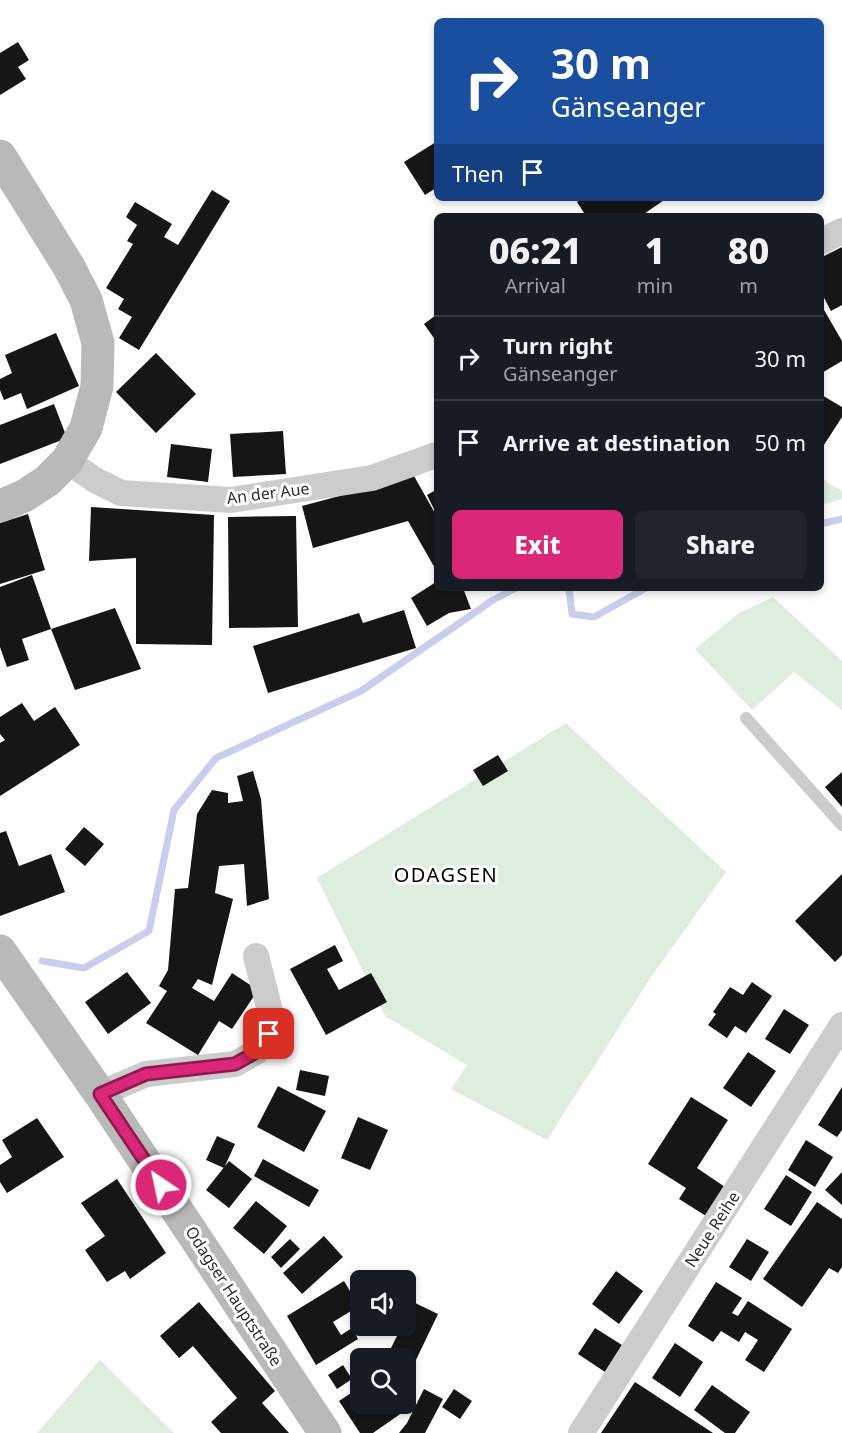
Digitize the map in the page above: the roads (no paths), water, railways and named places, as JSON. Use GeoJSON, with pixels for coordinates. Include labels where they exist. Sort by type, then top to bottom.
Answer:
{"type":"FeatureCollection","features":[{"type":"Feature","properties":{"kind":"main road"},"geometry":{"type":"LineString","coordinates":[[0,156],[69,267],[86,300],[98,343],[97,386],[92,407],[86,428],[67,461],[47,481],[24,496],[0,507]]}},
{"type":"Feature","properties":{"kind":"main road","name":"Odagser Hauptstraße"},"geometry":{"type":"LineString","coordinates":[[0,951],[100,1094],[325,1433]]}},
{"type":"Feature","properties":{"kind":"street"},"geometry":{"type":"LineString","coordinates":[[824,240],[842,231]]}},
{"type":"Feature","properties":{"kind":"street","name":"An der Aue"},"geometry":{"type":"LineString","coordinates":[[67,461],[95,480],[122,493],[231,500],[372,478],[434,456]]}},
{"type":"Feature","properties":{"kind":"street"},"geometry":{"type":"LineString","coordinates":[[100,1094],[146,1074],[235,1064],[256,1052],[269,1034],[270,1011],[256,956]]}},
{"type":"Feature","properties":{"kind":"street","name":"Neue Reihe"},"geometry":{"type":"LineString","coordinates":[[581,1433],[842,1025]]}},
{"type":"Feature","properties":{"kind":"lane"},"geometry":{"type":"LineString","coordinates":[[746,718],[842,825]]}},
{"type":"Feature","properties":{"kind":"waterway"},"geometry":{"type":"LineString","coordinates":[[824,523],[842,519]]}},
{"type":"Feature","properties":{"kind":"waterway"},"geometry":{"type":"LineString","coordinates":[[42,961],[84,968],[149,931],[174,810],[216,758],[361,691],[493,600],[510,591]]}},
{"type":"Feature","properties":{"kind":"waterway"},"geometry":{"type":"LineString","coordinates":[[569,591],[572,614],[594,617],[641,591]]}},
{"type":"Feature","properties":{"kind":"district","name":"ODAGSEN"},"geometry":{"type":"Point","coordinates":[446,875]}}]}
